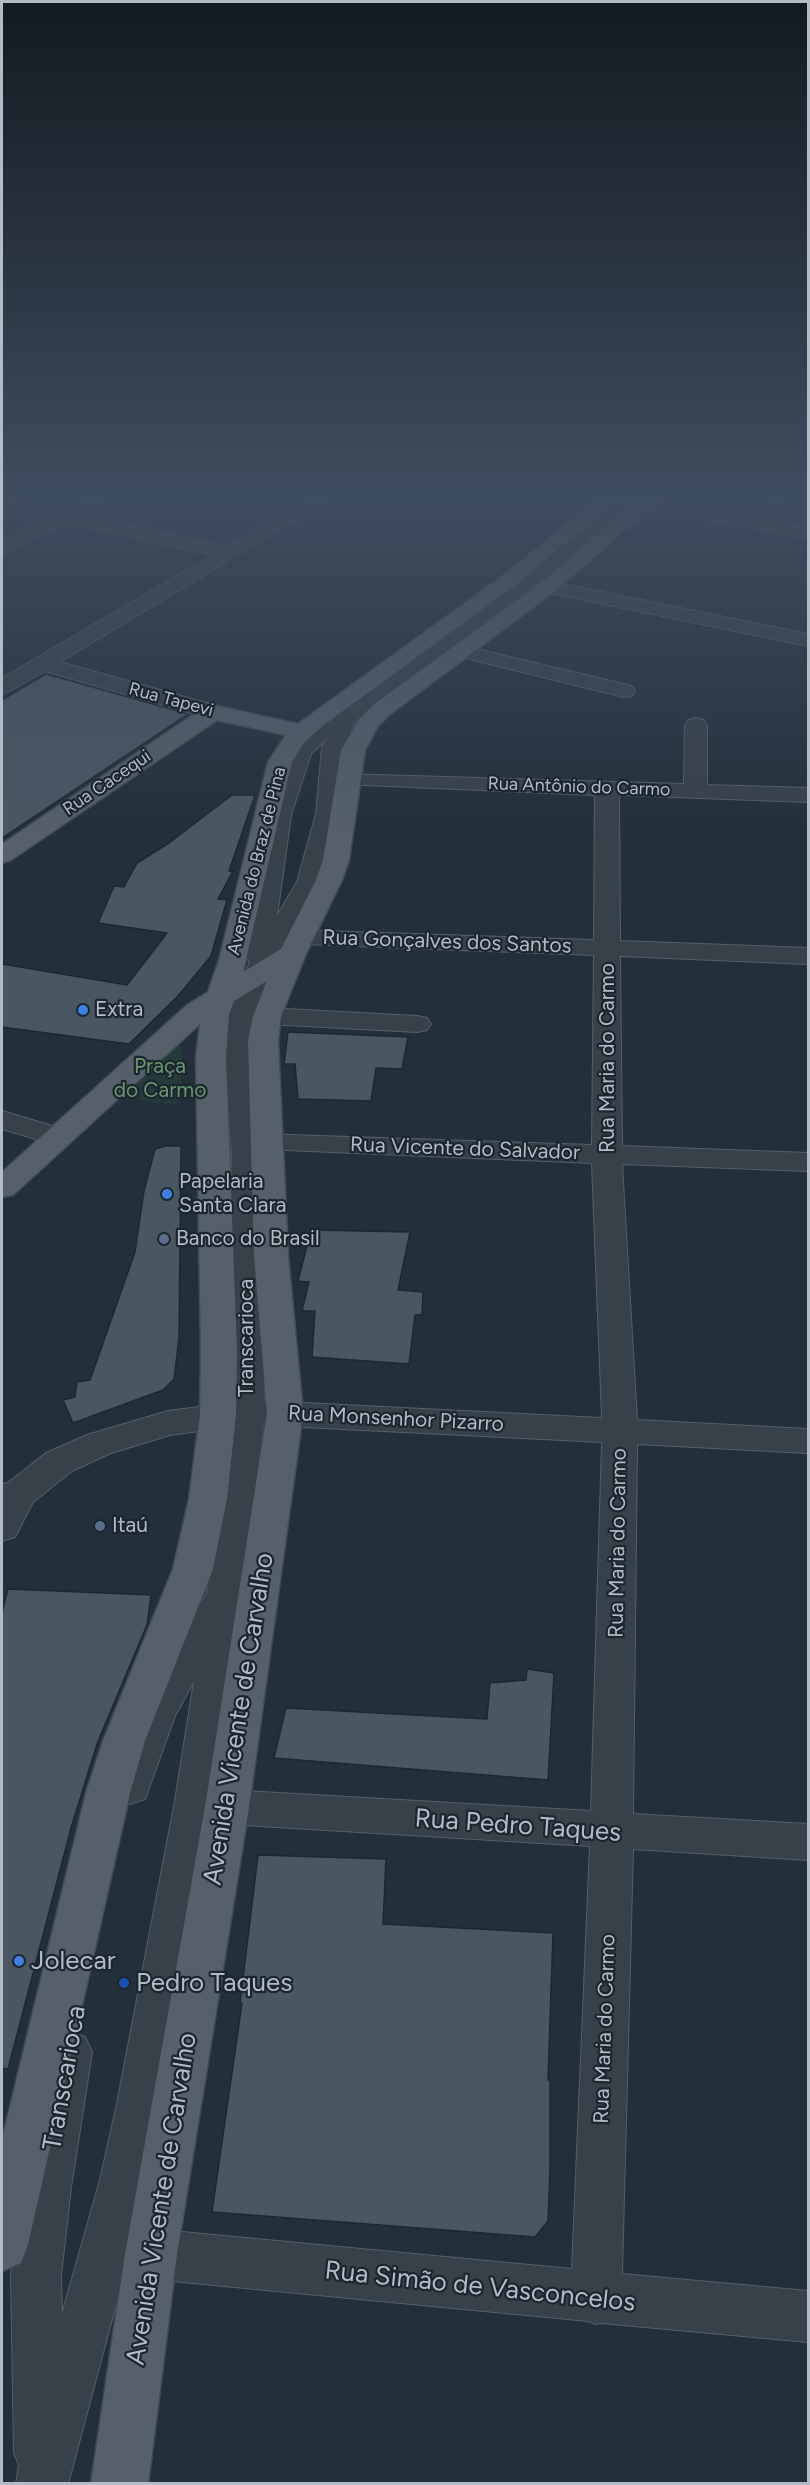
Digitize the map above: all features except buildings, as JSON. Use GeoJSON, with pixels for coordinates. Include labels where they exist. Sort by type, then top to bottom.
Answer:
{"type":"FeatureCollection","features":[{"type":"Feature","properties":{"kind":"main road","name":"Avenida do Braz de Pina"},"geometry":{"type":"LineString","coordinates":[[221,995],[233,960],[280,762],[302,732],[471,608]]}},
{"type":"Feature","properties":{"kind":"main road"},"geometry":{"type":"LineString","coordinates":[[296,945],[336,860],[354,750],[368,723],[381,710],[464,652],[521,608]]}},
{"type":"Feature","properties":{"kind":"main road","name":"Rua Tapevi"},"geometry":{"type":"LineString","coordinates":[[213,712],[302,732]]}},
{"type":"Feature","properties":{"kind":"main road","name":"Rua Cacequi"},"geometry":{"type":"LineString","coordinates":[[2,855],[213,712]]}},
{"type":"Feature","properties":{"kind":"main road","name":"Avenida do Braz de Pina"},"geometry":{"type":"LineString","coordinates":[[2,1188],[56,1136],[184,1023],[221,995],[255,975],[296,945]]}},
{"type":"Feature","properties":{"kind":"main road","name":"Avenida Vicente de Carvalho"},"geometry":{"type":"LineString","coordinates":[[119,2484],[151,2254],[227,1807],[250,1414],[271,1256],[263,1040],[267,1016],[296,945]]}},
{"type":"Feature","properties":{"kind":"main road","name":"Avenida Vicente de Carvalho"},"geometry":{"type":"LineString","coordinates":[[2,2245],[108,1794],[124,1741],[193,1569],[208,1499],[250,1414],[211,1056],[215,1015],[221,995]]}},
{"type":"Feature","properties":{"kind":"street"},"geometry":{"type":"LineString","coordinates":[[2,687],[136,608]]}},
{"type":"Feature","properties":{"kind":"street","name":"Transcarioca"},"geometry":{"type":"LineString","coordinates":[[255,975],[268,901],[270,869],[279,815],[292,770],[300,752],[331,724],[346,718],[492,608]]}},
{"type":"Feature","properties":{"kind":"street"},"geometry":{"type":"LineString","coordinates":[[651,608],[808,640]]}},
{"type":"Feature","properties":{"kind":"street"},"geometry":{"type":"LineString","coordinates":[[464,652],[624,691]]}},
{"type":"Feature","properties":{"kind":"street","name":"Rua Tapevi"},"geometry":{"type":"LineString","coordinates":[[41,663],[213,712]]}},
{"type":"Feature","properties":{"kind":"street","name":"Transcarioca"},"geometry":{"type":"LineString","coordinates":[[42,2482],[118,2202],[141,2104],[196,1801],[226,1596],[250,1414],[247,1155],[239,1034],[242,1009],[255,975],[303,895],[314,867],[328,814],[333,747],[346,718]]}},
{"type":"Feature","properties":{"kind":"street"},"geometry":{"type":"LineString","coordinates":[[695,791],[696,725]]}},
{"type":"Feature","properties":{"kind":"street","name":"Rua Antônio do Carmo"},"geometry":{"type":"LineString","coordinates":[[349,779],[808,795]]}},
{"type":"Feature","properties":{"kind":"street","name":"Rua Maria do Carmo"},"geometry":{"type":"LineString","coordinates":[[596,2299],[612,1832],[620,1430],[607,1155],[607,788]]}},
{"type":"Feature","properties":{"kind":"street","name":"Rua Gonçalves dos Santos"},"geometry":{"type":"LineString","coordinates":[[296,945],[608,949],[808,956]]}},
{"type":"Feature","properties":{"kind":"street"},"geometry":{"type":"LineString","coordinates":[[267,1016],[417,1024]]}},
{"type":"Feature","properties":{"kind":"street"},"geometry":{"type":"LineString","coordinates":[[2,1120],[56,1136]]}},
{"type":"Feature","properties":{"kind":"street","name":"Rua Vicente do Salvador"},"geometry":{"type":"LineString","coordinates":[[266,1141],[808,1162]]}},
{"type":"Feature","properties":{"kind":"street","name":"Rua Monsenhor Pizarro"},"geometry":{"type":"LineString","coordinates":[[10,1495],[59,1462],[99,1444],[168,1423],[250,1414],[620,1430],[808,1441]]}},
{"type":"Feature","properties":{"kind":"street"},"geometry":{"type":"LineString","coordinates":[[2,1528],[10,1495]]}},
{"type":"Feature","properties":{"kind":"street","name":"Transcarioca"},"geometry":{"type":"LineString","coordinates":[[42,2482],[36,2346],[36,2276],[46,2187],[81,1982],[135,1768],[155,1716],[180,1668],[226,1596]]}},
{"type":"Feature","properties":{"kind":"street","name":"Rua Pedro Taques"},"geometry":{"type":"LineString","coordinates":[[227,1807],[612,1832],[808,1842]]}},
{"type":"Feature","properties":{"kind":"street","name":"Rua Simão de Vasconcelos"},"geometry":{"type":"LineString","coordinates":[[151,2254],[596,2299],[808,2317]]}},
{"type":"Feature","properties":{"kind":"green space","name":"Praça do Carmo"},"geometry":{"type":"Polygon","coordinates":[[[170,1043],[182,1046],[181,1099],[175,1105],[119,1097],[170,1043]]]}},
{"type":"Feature","properties":{"kind":"place","name":"Extra"},"geometry":{"type":"Point","coordinates":[83,1010]}},
{"type":"Feature","properties":{"kind":"place","name":"Papelaria Santa Clara"},"geometry":{"type":"Point","coordinates":[167,1194]}},
{"type":"Feature","properties":{"kind":"place","name":"Banco do Brasil"},"geometry":{"type":"Point","coordinates":[164,1239]}},
{"type":"Feature","properties":{"kind":"place","name":"Itaú"},"geometry":{"type":"Point","coordinates":[100,1526]}},
{"type":"Feature","properties":{"kind":"place","name":"Jolecar"},"geometry":{"type":"Point","coordinates":[19,1961]}},
{"type":"Feature","properties":{"kind":"place","name":"Pedro Taques"},"geometry":{"type":"Point","coordinates":[124,1983]}}]}
